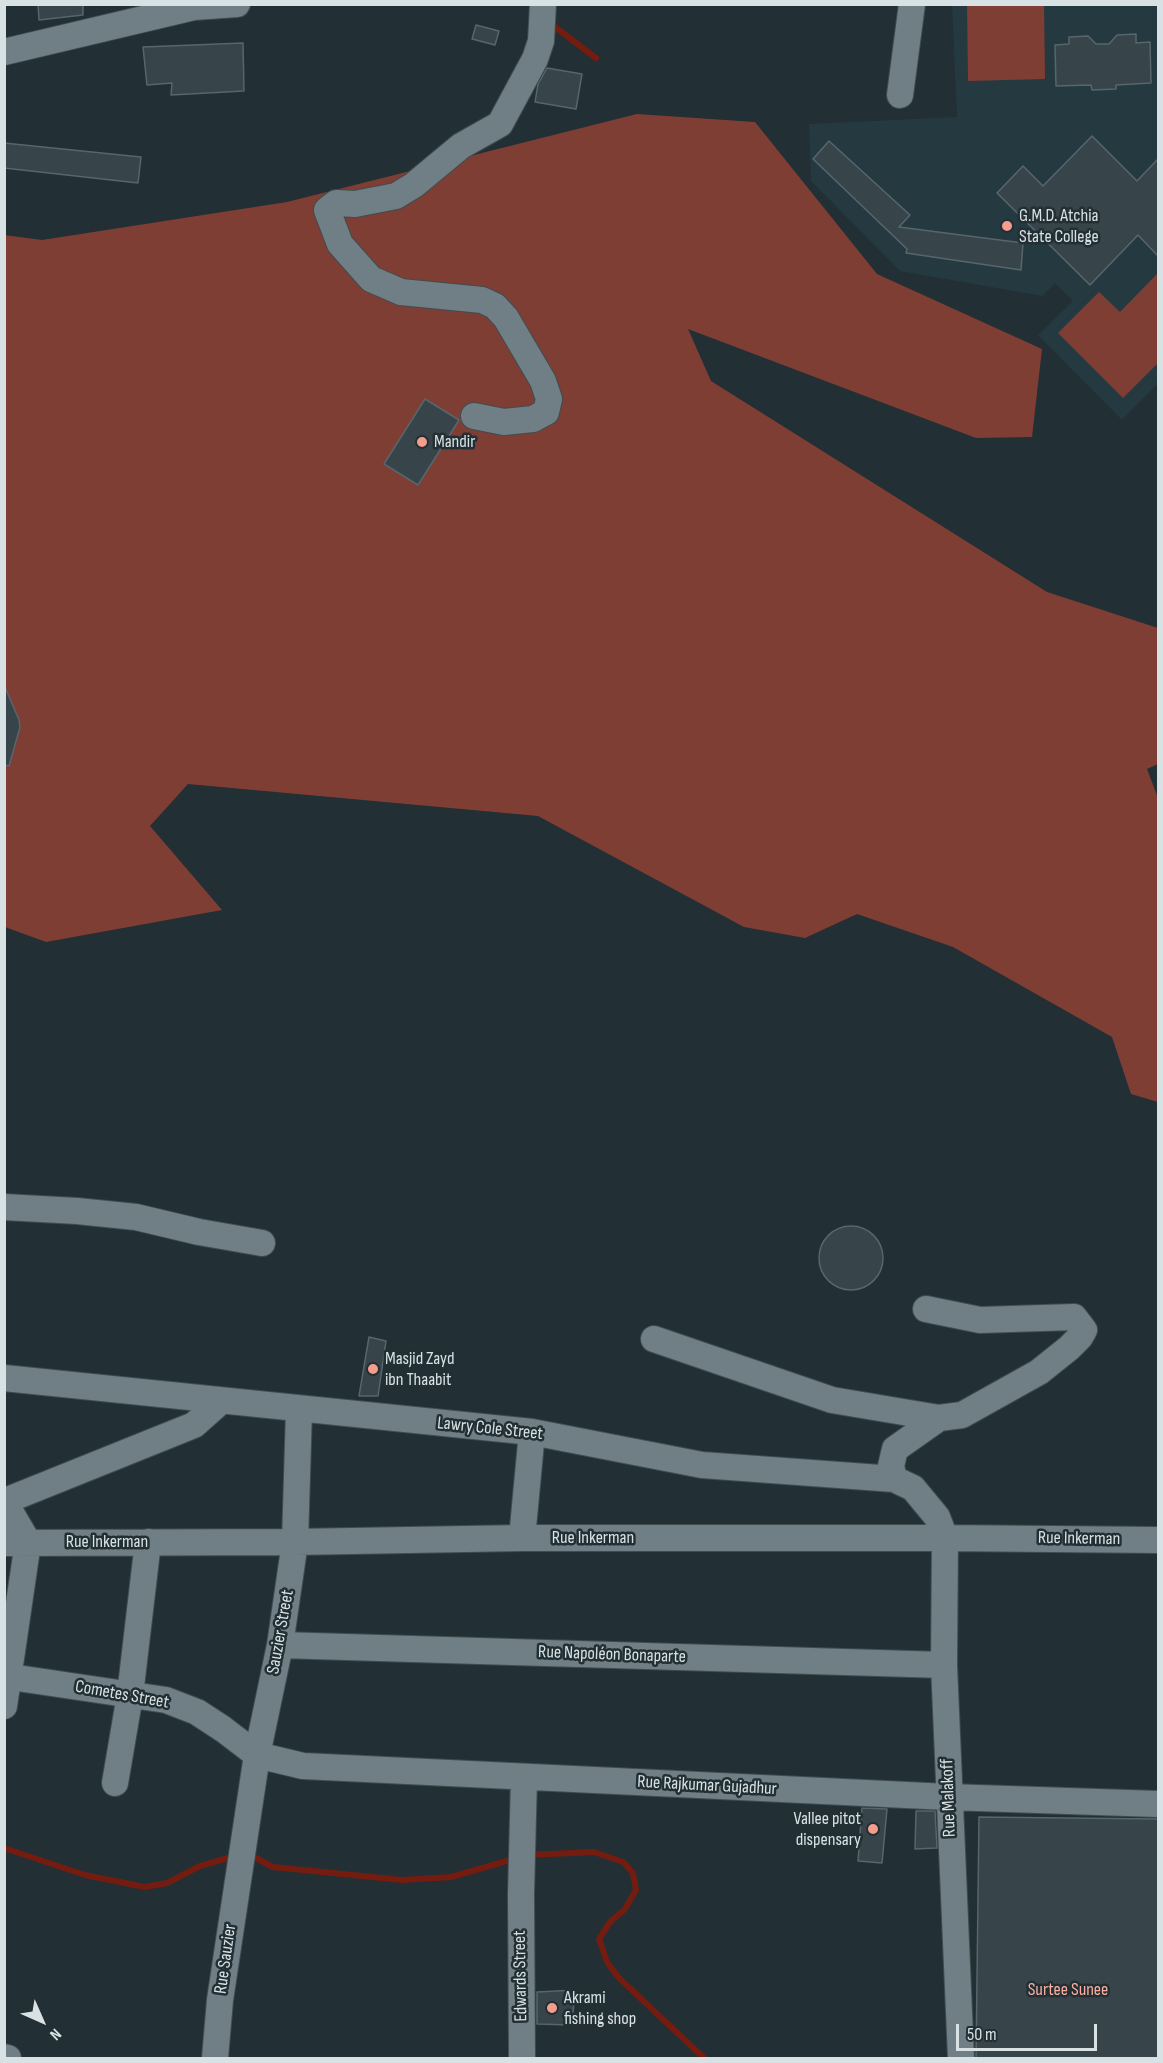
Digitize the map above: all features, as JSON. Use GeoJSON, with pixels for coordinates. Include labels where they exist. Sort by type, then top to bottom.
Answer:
{"type":"FeatureCollection","features":[{"type":"Feature","properties":{"kind":"street"},"geometry":{"type":"LineString","coordinates":[[4,52],[194,7],[237,4]]}},
{"type":"Feature","properties":{"kind":"street"},"geometry":{"type":"LineString","coordinates":[[474,416],[504,422],[533,419],[546,412],[549,399],[543,381],[506,318],[495,306],[482,300],[401,292],[371,279],[340,244],[327,210],[336,203],[355,204],[396,196],[414,185],[461,146],[500,124],[535,59],[541,41],[543,4]]}},
{"type":"Feature","properties":{"kind":"street"},"geometry":{"type":"LineString","coordinates":[[900,95],[912,4]]}},
{"type":"Feature","properties":{"kind":"street"},"geometry":{"type":"LineString","coordinates":[[4,1207],[136,1217],[199,1232],[262,1243]]}},
{"type":"Feature","properties":{"kind":"street"},"geometry":{"type":"LineString","coordinates":[[654,1339],[832,1400],[939,1418],[962,1415],[1039,1372],[1069,1348],[1084,1330],[1074,1317],[980,1320],[926,1309]]}},
{"type":"Feature","properties":{"kind":"street","name":"Lawry Cole Street"},"geometry":{"type":"LineString","coordinates":[[4,1378],[299,1410],[532,1432],[702,1465],[894,1479],[913,1488],[924,1500],[937,1517],[945,1538]]}},
{"type":"Feature","properties":{"kind":"street"},"geometry":{"type":"LineString","coordinates":[[4,1706],[16,1543],[5,1501],[194,1425],[221,1401]]}},
{"type":"Feature","properties":{"kind":"street","name":"Sauzier Street"},"geometry":{"type":"LineString","coordinates":[[242,1856],[257,1755],[280,1646],[295,1542],[299,1410]]}},
{"type":"Feature","properties":{"kind":"street"},"geometry":{"type":"LineString","coordinates":[[894,1479],[891,1466],[895,1449],[939,1418]]}},
{"type":"Feature","properties":{"kind":"street"},"geometry":{"type":"LineString","coordinates":[[522,1538],[532,1432]]}},
{"type":"Feature","properties":{"kind":"street","name":"Rue Inkerman"},"geometry":{"type":"LineString","coordinates":[[16,1543],[522,1538],[1158,1540]]}},
{"type":"Feature","properties":{"kind":"street","name":"Rue Malakoff"},"geometry":{"type":"LineString","coordinates":[[945,1538],[944,1665],[948,1797],[961,2058]]}},
{"type":"Feature","properties":{"kind":"street"},"geometry":{"type":"LineString","coordinates":[[115,1783],[130,1695],[148,1542]]}},
{"type":"Feature","properties":{"kind":"street","name":"Rue Napoléon Bonaparte"},"geometry":{"type":"LineString","coordinates":[[280,1646],[944,1665]]}},
{"type":"Feature","properties":{"kind":"street","name":"Cometes Street"},"geometry":{"type":"LineString","coordinates":[[7,1676],[166,1700],[197,1712],[257,1755]]}},
{"type":"Feature","properties":{"kind":"street","name":"Rue Rajkumar Gujadhur"},"geometry":{"type":"LineString","coordinates":[[257,1755],[303,1766],[948,1797],[1158,1804]]}},
{"type":"Feature","properties":{"kind":"street","name":"Edwards Street"},"geometry":{"type":"LineString","coordinates":[[522,2058],[520,1894],[524,1777]]}},
{"type":"Feature","properties":{"kind":"street","name":"Rue Sauzier"},"geometry":{"type":"LineString","coordinates":[[215,2058],[220,2000],[242,1856]]}},
{"type":"Feature","properties":{"kind":"shaded area","name":"G.M.D. Atchia State College"},"geometry":{"type":"Polygon","coordinates":[[[952,5],[1158,5],[1158,383],[1122,420],[1038,335],[1073,301],[1055,283],[1042,296],[900,271],[811,181],[809,124],[957,117],[952,5]]]}},
{"type":"Feature","properties":{"kind":"shaded area"},"geometry":{"type":"Polygon","coordinates":[[[967,5],[1044,5],[1045,79],[968,81],[967,5]]]}},
{"type":"Feature","properties":{"kind":"shaded area"},"geometry":{"type":"Polygon","coordinates":[[[637,114],[755,122],[877,274],[1042,349],[1032,437],[976,438],[688,329],[711,381],[1047,592],[1158,628],[1158,764],[1147,769],[1158,798],[1158,1102],[1131,1094],[1112,1037],[953,947],[857,914],[805,938],[744,927],[538,816],[188,784],[150,826],[222,910],[46,942],[5,927],[4,235],[42,240],[287,202],[637,114]]]}},
{"type":"Feature","properties":{"kind":"shaded area"},"geometry":{"type":"Polygon","coordinates":[[[1157,274],[1158,363],[1123,398],[1058,333],[1099,292],[1120,312],[1157,274]]]}},
{"type":"Feature","properties":{"kind":"building"},"geometry":{"type":"Polygon","coordinates":[[[38,4],[83,4],[83,15],[39,20],[38,4]]]}},
{"type":"Feature","properties":{"kind":"building"},"geometry":{"type":"Polygon","coordinates":[[[476,25],[499,31],[495,45],[472,39],[476,25]]]}},
{"type":"Feature","properties":{"kind":"building"},"geometry":{"type":"Polygon","coordinates":[[[1136,34],[1136,43],[1150,42],[1151,83],[1116,85],[1116,89],[1092,90],[1091,85],[1056,86],[1055,45],[1069,44],[1069,37],[1088,36],[1096,44],[1109,44],[1117,35],[1136,34]]]}},
{"type":"Feature","properties":{"kind":"building"},"geometry":{"type":"Polygon","coordinates":[[[243,43],[244,91],[171,95],[172,83],[147,85],[143,47],[243,43]]]}},
{"type":"Feature","properties":{"kind":"building"},"geometry":{"type":"Polygon","coordinates":[[[547,68],[582,74],[576,109],[535,102],[538,84],[547,68]]]}},
{"type":"Feature","properties":{"kind":"building"},"geometry":{"type":"Polygon","coordinates":[[[1092,136],[1137,181],[1158,159],[1158,256],[1138,235],[1090,285],[997,193],[1023,166],[1043,186],[1092,136]]]}},
{"type":"Feature","properties":{"kind":"building"},"geometry":{"type":"Polygon","coordinates":[[[829,141],[910,215],[899,227],[1023,243],[1021,270],[906,253],[907,249],[813,159],[829,141]]]}},
{"type":"Feature","properties":{"kind":"building"},"geometry":{"type":"Polygon","coordinates":[[[4,143],[141,157],[138,183],[4,168],[4,143]]]}},
{"type":"Feature","properties":{"kind":"building","name":"Mandir"},"geometry":{"type":"Polygon","coordinates":[[[425,399],[459,420],[418,485],[384,464],[425,399]]]}},
{"type":"Feature","properties":{"kind":"building"},"geometry":{"type":"Polygon","coordinates":[[[4,685],[20,727],[9,766],[4,765],[4,685]]]}},
{"type":"Feature","properties":{"kind":"building"},"geometry":{"type":"Polygon","coordinates":[[[851,1226],[869,1232],[877,1240],[883,1258],[877,1276],[869,1284],[851,1290],[833,1284],[825,1276],[819,1258],[825,1240],[833,1232],[851,1226]]]}},
{"type":"Feature","properties":{"kind":"building","name":"Masjid Zayd ibn Thaabit"},"geometry":{"type":"Polygon","coordinates":[[[369,1337],[386,1341],[378,1396],[359,1396],[369,1337]]]}},
{"type":"Feature","properties":{"kind":"building","name":"Vallee pitot dispensary"},"geometry":{"type":"Polygon","coordinates":[[[862,1808],[887,1809],[882,1863],[858,1861],[862,1808]]]}},
{"type":"Feature","properties":{"kind":"building"},"geometry":{"type":"Polygon","coordinates":[[[916,1811],[935,1811],[937,1848],[915,1849],[916,1811]]]}},
{"type":"Feature","properties":{"kind":"building"},"geometry":{"type":"Polygon","coordinates":[[[979,1817],[1158,1819],[1158,2058],[976,2058],[979,1817]]]}},
{"type":"Feature","properties":{"kind":"building","name":"Akrami fishing shop"},"geometry":{"type":"Polygon","coordinates":[[[575,1990],[572,2025],[537,2024],[537,1992],[575,1990]]]}},
{"type":"Feature","properties":{"kind":"waterway"},"geometry":{"type":"LineString","coordinates":[[552,20],[551,24],[596,58]]}},
{"type":"Feature","properties":{"kind":"waterway"},"geometry":{"type":"LineString","coordinates":[[4,1848],[85,1875],[145,1887],[167,1883],[200,1866],[235,1856]]}},
{"type":"Feature","properties":{"kind":"waterway"},"geometry":{"type":"LineString","coordinates":[[527,1855],[594,1852],[623,1862],[633,1873],[636,1890],[625,1909],[610,1922],[599,1939],[607,1962],[618,1977],[704,2058]]}},
{"type":"Feature","properties":{"kind":"waterway"},"geometry":{"type":"LineString","coordinates":[[248,1857],[254,1857],[273,1867],[402,1880],[451,1877],[517,1858]]}},
{"type":"Feature","properties":{"kind":"place","name":"G.M.D. Atchia State College"},"geometry":{"type":"Point","coordinates":[1007,226]}},
{"type":"Feature","properties":{"kind":"place","name":"Mandir"},"geometry":{"type":"Point","coordinates":[422,442]}},
{"type":"Feature","properties":{"kind":"place","name":"Masjid Zayd ibn Thaabit"},"geometry":{"type":"Point","coordinates":[373,1369]}},
{"type":"Feature","properties":{"kind":"place","name":"Vallee pitot dispensary"},"geometry":{"type":"Point","coordinates":[873,1829]}},
{"type":"Feature","properties":{"kind":"place","name":"Akrami fishing shop"},"geometry":{"type":"Point","coordinates":[552,2008]}},
{"type":"Feature","properties":{"kind":"park label","name":"Surtee Sunee"},"geometry":{"type":"Point","coordinates":[1068,1990]}}]}
